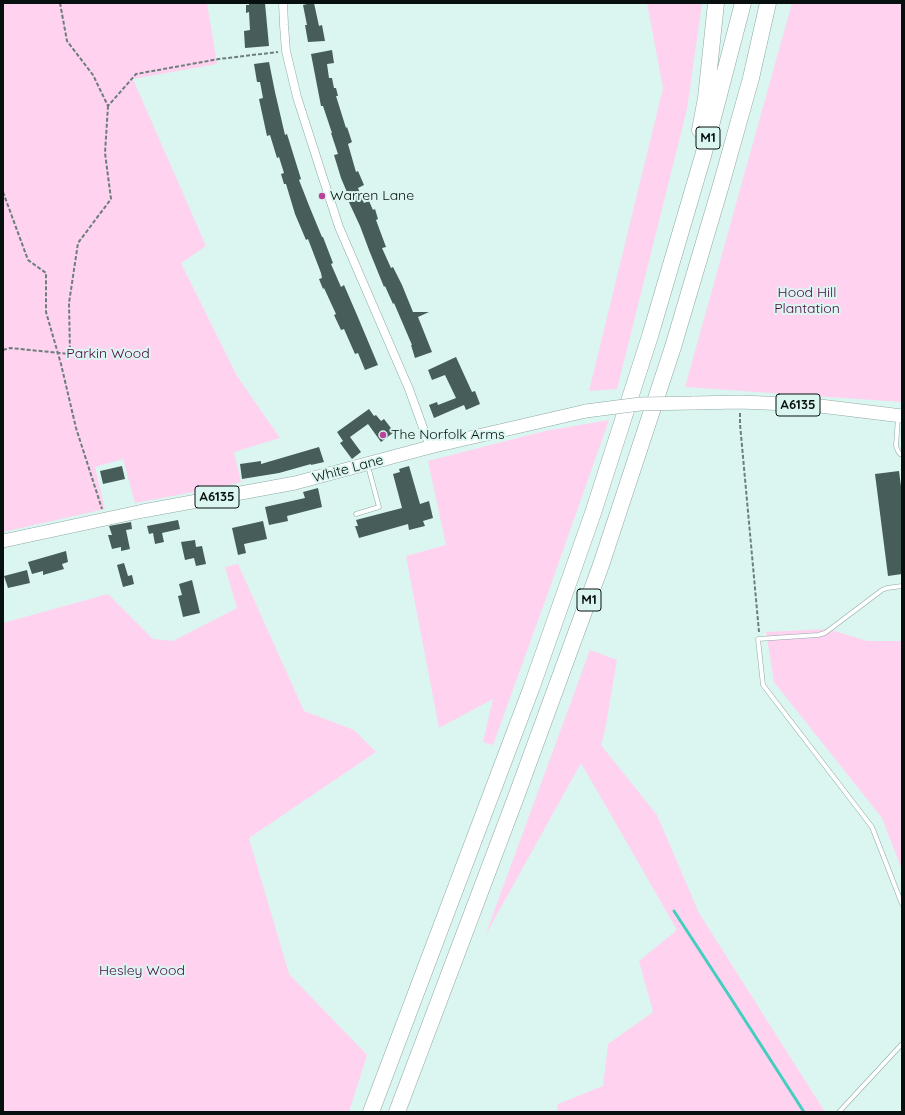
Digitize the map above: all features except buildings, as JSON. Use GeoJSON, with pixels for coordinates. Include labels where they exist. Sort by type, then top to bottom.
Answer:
{"type":"FeatureCollection","features":[{"type":"Feature","properties":{"kind":"highway","name":"M1"},"geometry":{"type":"LineString","coordinates":[[669,273],[706,98],[716,3]]}},
{"type":"Feature","properties":{"kind":"highway","name":"M1"},"geometry":{"type":"LineString","coordinates":[[371,1112],[541,660],[593,513],[669,273],[703,156],[743,3]]}},
{"type":"Feature","properties":{"kind":"highway","name":"M1"},"geometry":{"type":"LineString","coordinates":[[397,1112],[601,565],[673,347],[722,185],[751,78],[768,3]]}},
{"type":"Feature","properties":{"kind":"highway","name":"M1"},"geometry":{"type":"LineString","coordinates":[[751,78],[776,3]]}},
{"type":"Feature","properties":{"kind":"main road","name":"White Lane"},"geometry":{"type":"LineString","coordinates":[[3,541],[143,511],[295,484],[430,447],[586,411],[640,404],[740,402]]}},
{"type":"Feature","properties":{"kind":"main road","name":"A6135"},"geometry":{"type":"LineString","coordinates":[[740,402],[812,405],[900,416]]}},
{"type":"Feature","properties":{"kind":"street"},"geometry":{"type":"LineString","coordinates":[[283,3],[286,51],[298,97],[339,227],[409,389],[430,447]]}},
{"type":"Feature","properties":{"kind":"lane"},"geometry":{"type":"LineString","coordinates":[[900,416],[896,446],[902,455]]}},
{"type":"Feature","properties":{"kind":"lane"},"geometry":{"type":"LineString","coordinates":[[356,514],[379,507],[367,464]]}},
{"type":"Feature","properties":{"kind":"lane"},"geometry":{"type":"LineString","coordinates":[[902,586],[882,590],[825,633],[818,635],[758,639],[763,685],[872,827],[902,904]]}},
{"type":"Feature","properties":{"kind":"lane"},"geometry":{"type":"LineString","coordinates":[[839,1112],[902,1044]]}},
{"type":"Feature","properties":{"kind":"path"},"geometry":{"type":"LineString","coordinates":[[3,350],[10,348],[70,354],[69,302],[78,243],[111,199],[105,153],[108,106],[92,75],[67,41],[60,3]]}},
{"type":"Feature","properties":{"kind":"path"},"geometry":{"type":"LineString","coordinates":[[108,106],[136,74],[219,59],[286,51]]}},
{"type":"Feature","properties":{"kind":"path"},"geometry":{"type":"LineString","coordinates":[[3,192],[28,260],[46,273],[46,312],[58,353],[76,428],[105,519]]}},
{"type":"Feature","properties":{"kind":"path"},"geometry":{"type":"LineString","coordinates":[[740,402],[740,424],[759,633],[758,639]]}},
{"type":"Feature","properties":{"kind":"green space","name":"Parkin Wood"},"geometry":{"type":"Polygon","coordinates":[[[3,3],[207,3],[217,64],[133,79],[206,246],[181,263],[237,376],[280,438],[234,452],[241,482],[135,503],[123,459],[95,467],[105,509],[3,532],[3,3]]]}},
{"type":"Feature","properties":{"kind":"green space"},"geometry":{"type":"Polygon","coordinates":[[[647,3],[702,3],[687,109],[617,389],[589,391],[663,88],[647,3]]]}},
{"type":"Feature","properties":{"kind":"green space","name":"Hood Hill Plantation"},"geometry":{"type":"Polygon","coordinates":[[[792,3],[902,3],[902,402],[685,387],[792,3]]]}},
{"type":"Feature","properties":{"kind":"green space"},"geometry":{"type":"Polygon","coordinates":[[[609,420],[493,745],[483,742],[493,699],[439,728],[406,556],[446,545],[428,461],[545,431],[609,420]]]}},
{"type":"Feature","properties":{"kind":"green space","name":"Hesley Wood"},"geometry":{"type":"Polygon","coordinates":[[[238,564],[304,711],[354,730],[376,752],[249,838],[289,974],[367,1055],[349,1112],[3,1112],[3,623],[108,594],[153,639],[173,641],[237,608],[225,567],[238,564]]]}},
{"type":"Feature","properties":{"kind":"green space"},"geometry":{"type":"Polygon","coordinates":[[[828,629],[867,641],[902,641],[902,870],[882,818],[774,682],[766,632],[828,629]]]}},
{"type":"Feature","properties":{"kind":"green space"},"geometry":{"type":"Polygon","coordinates":[[[590,650],[617,660],[601,745],[657,815],[699,913],[825,1112],[557,1112],[558,1104],[603,1086],[608,1044],[653,1012],[639,961],[677,930],[581,763],[485,936],[590,650]]]}},
{"type":"Feature","properties":{"kind":"waterway"},"geometry":{"type":"LineString","coordinates":[[674,911],[804,1112]]}},
{"type":"Feature","properties":{"kind":"place","name":"Warren Lane"},"geometry":{"type":"Point","coordinates":[322,196]}},
{"type":"Feature","properties":{"kind":"place","name":"The Norfolk Arms"},"geometry":{"type":"Point","coordinates":[383,435]}}]}
